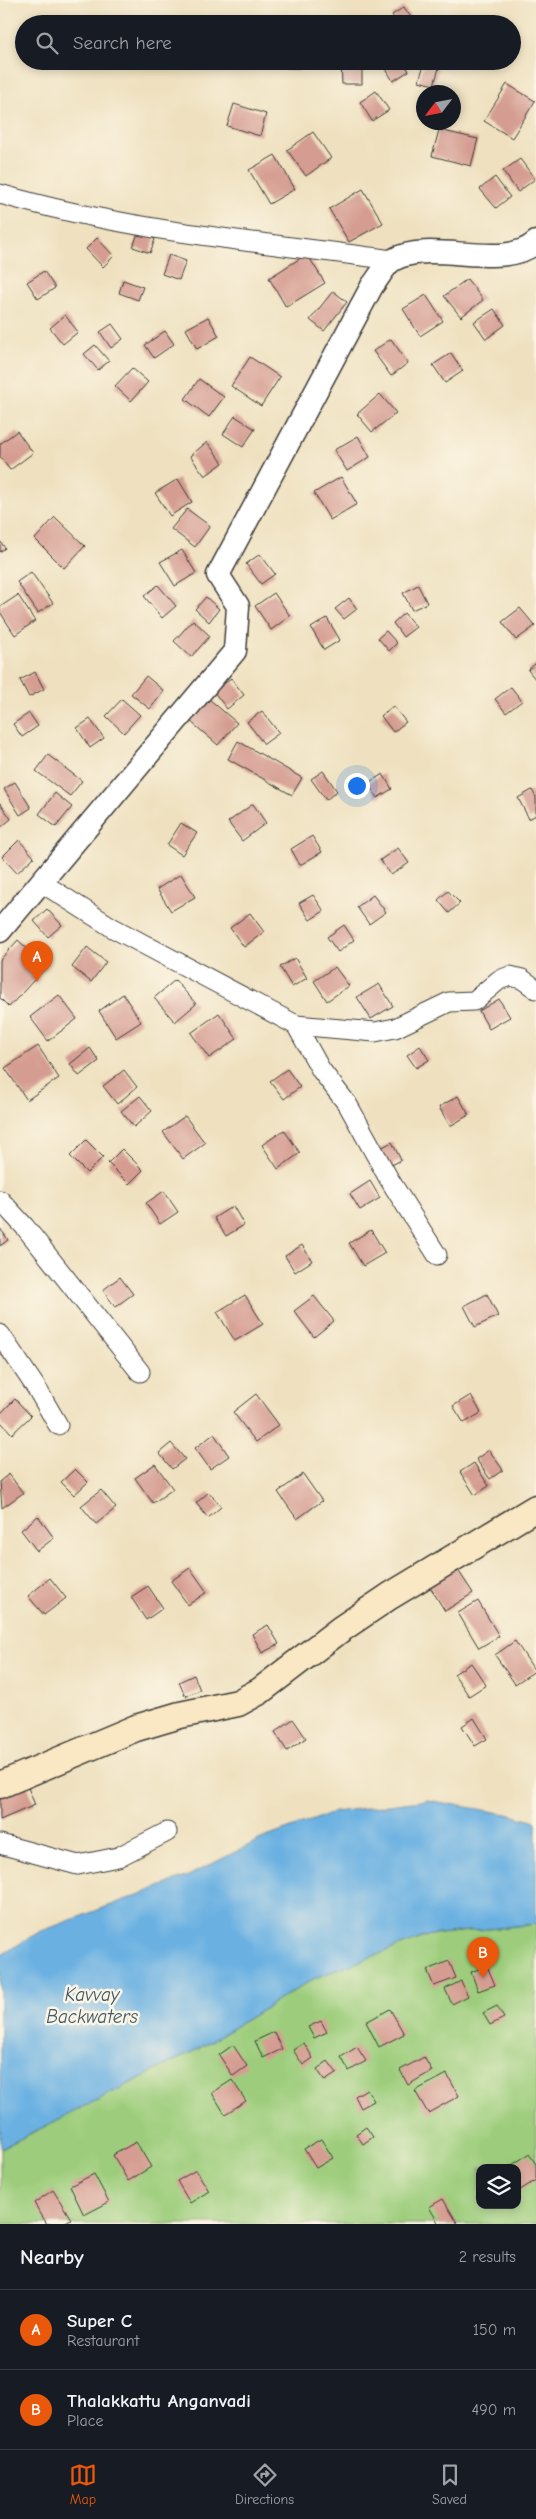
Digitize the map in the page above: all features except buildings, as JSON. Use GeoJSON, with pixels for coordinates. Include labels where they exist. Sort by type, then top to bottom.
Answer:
{"type":"FeatureCollection","features":[{"type":"Feature","properties":{"kind":"main road"},"geometry":{"type":"LineString","coordinates":[[0,1786],[136,1728],[180,1715],[238,1703],[266,1687],[341,1628],[390,1596],[536,1508]]}},
{"type":"Feature","properties":{"kind":"street"},"geometry":{"type":"LineString","coordinates":[[0,194],[36,205],[133,224],[392,260],[408,254],[504,255],[530,248],[536,242]]}},
{"type":"Feature","properties":{"kind":"street"},"geometry":{"type":"LineString","coordinates":[[0,931],[235,651],[238,606],[218,575],[348,328],[372,286],[392,260]]}},
{"type":"Feature","properties":{"kind":"street"},"geometry":{"type":"LineString","coordinates":[[42,883],[114,928],[296,1025],[375,1032],[395,1028],[449,1002],[474,1001],[499,980],[510,976],[522,979],[536,989]]}},
{"type":"Feature","properties":{"kind":"street"},"geometry":{"type":"LineString","coordinates":[[296,1025],[321,1070],[348,1105],[389,1179],[437,1255]]}},
{"type":"Feature","properties":{"kind":"street"},"geometry":{"type":"LineString","coordinates":[[0,1200],[25,1227],[140,1372]]}},
{"type":"Feature","properties":{"kind":"street"},"geometry":{"type":"LineString","coordinates":[[0,1334],[38,1389],[58,1425]]}},
{"type":"Feature","properties":{"kind":"street"},"geometry":{"type":"LineString","coordinates":[[0,1844],[78,1865],[118,1857],[167,1832]]}},
{"type":"Feature","properties":{"kind":"green space"},"geometry":{"type":"Polygon","coordinates":[[[536,1924],[536,2224],[0,2224],[0,2149],[198,2049],[315,1978],[430,1935],[536,1924]]]}},
{"type":"Feature","properties":{"kind":"water","name":"Kavvay Backwaters"},"geometry":{"type":"Polygon","coordinates":[[[427,1800],[507,1814],[536,1822],[536,1924],[430,1935],[315,1978],[198,2049],[0,2149],[0,1956],[39,1932],[186,1877],[261,1839],[335,1812],[427,1800]]]}},
{"type":"Feature","properties":{"kind":"place","name":"Super C"},"geometry":{"type":"Point","coordinates":[37,982]}},
{"type":"Feature","properties":{"kind":"place","name":"Thalakkattu Anganvadi"},"geometry":{"type":"Point","coordinates":[483,1978]}}]}
